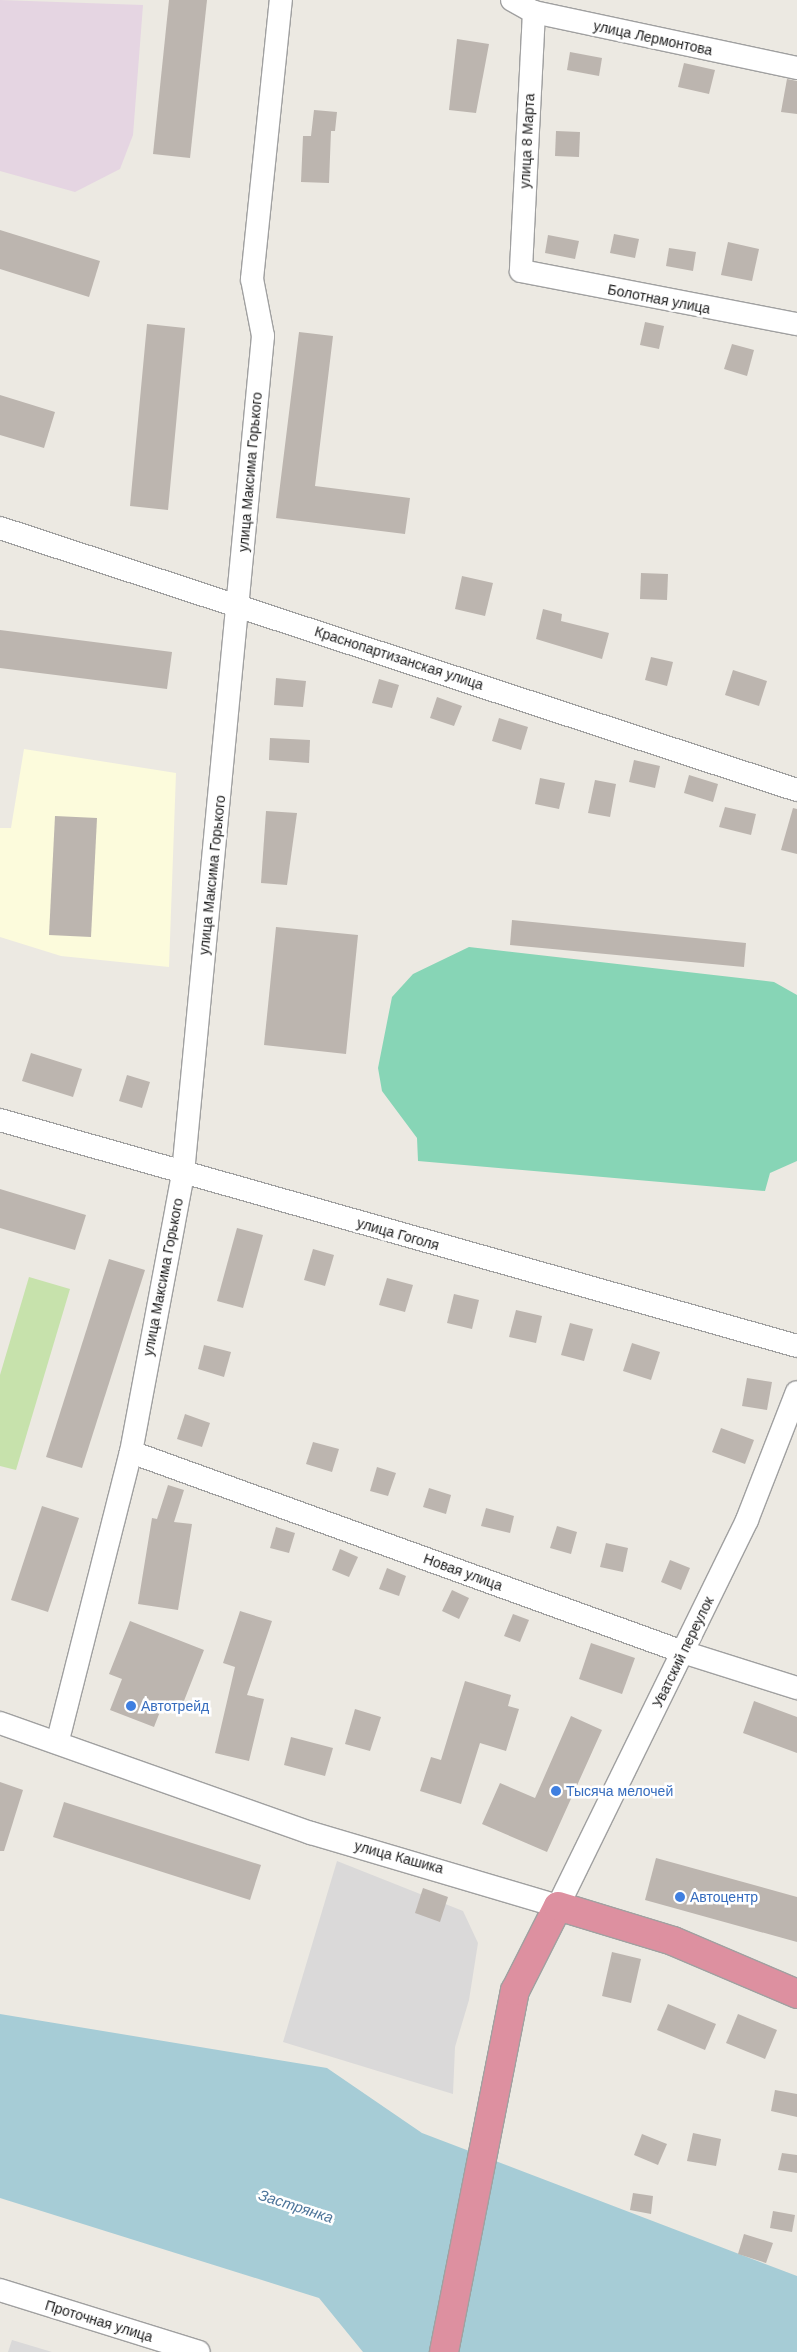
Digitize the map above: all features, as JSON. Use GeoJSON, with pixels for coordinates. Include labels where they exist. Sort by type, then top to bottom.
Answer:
{"type":"FeatureCollection","features":[{"type":"Feature","properties":{"kind":"highway","name":"улица Кашика"},"geometry":{"type":"LineString","coordinates":[[558,1906],[673,1941],[797,1994]]}},
{"type":"Feature","properties":{"kind":"highway"},"geometry":{"type":"LineString","coordinates":[[444,2352],[515,1991],[558,1906]]}},
{"type":"Feature","properties":{"kind":"street","name":"улица Максима Горького"},"geometry":{"type":"LineString","coordinates":[[58,1740],[131,1452],[183,1173],[239,605],[262,336],[252,279],[281,0]]}},
{"type":"Feature","properties":{"kind":"street","name":"улица Лермонтова"},"geometry":{"type":"LineString","coordinates":[[512,0],[534,12],[797,68]]}},
{"type":"Feature","properties":{"kind":"street","name":"улица 8 Марта"},"geometry":{"type":"LineString","coordinates":[[521,271],[534,12]]}},
{"type":"Feature","properties":{"kind":"street","name":"Болотная улица"},"geometry":{"type":"LineString","coordinates":[[521,271],[797,324]]}},
{"type":"Feature","properties":{"kind":"street","name":"Краснопартизанская улица"},"geometry":{"type":"LineString","coordinates":[[0,528],[797,790]]}},
{"type":"Feature","properties":{"kind":"street","name":"улица Гоголя"},"geometry":{"type":"LineString","coordinates":[[0,1120],[797,1346]]}},
{"type":"Feature","properties":{"kind":"street","name":"Уватский переулок"},"geometry":{"type":"LineString","coordinates":[[558,1906],[747,1520],[797,1392]]}},
{"type":"Feature","properties":{"kind":"street","name":"Новая улица"},"geometry":{"type":"LineString","coordinates":[[131,1452],[683,1652],[797,1688]]}},
{"type":"Feature","properties":{"kind":"street","name":"улица Кашика"},"geometry":{"type":"LineString","coordinates":[[0,1723],[58,1740],[312,1833],[558,1906]]}},
{"type":"Feature","properties":{"kind":"street","name":"Проточная улица"},"geometry":{"type":"LineString","coordinates":[[0,2290],[198,2352]]}},
{"type":"Feature","properties":{"kind":"shaded area"},"geometry":{"type":"Polygon","coordinates":[[[0,0],[143,5],[133,135],[120,169],[75,192],[0,171],[0,0]]]}},
{"type":"Feature","properties":{"kind":"shaded area"},"geometry":{"type":"Polygon","coordinates":[[[24,749],[176,773],[169,967],[61,956],[0,937],[0,828],[11,828],[24,749]]]}},
{"type":"Feature","properties":{"kind":"shaded area"},"geometry":{"type":"Polygon","coordinates":[[[337,1861],[463,1911],[478,1943],[469,2000],[455,2047],[453,2094],[283,2042],[337,1861]]]}},
{"type":"Feature","properties":{"kind":"shaded area"},"geometry":{"type":"Polygon","coordinates":[[[12,2340],[52,2352],[8,2352],[12,2340]]]}},
{"type":"Feature","properties":{"kind":"green space"},"geometry":{"type":"Polygon","coordinates":[[[469,947],[774,982],[797,995],[797,1161],[770,1173],[765,1191],[418,1161],[417,1138],[382,1091],[378,1068],[392,997],[413,974],[469,947]]]}},
{"type":"Feature","properties":{"kind":"green space"},"geometry":{"type":"Polygon","coordinates":[[[29,1277],[70,1289],[16,1470],[0,1466],[0,1375],[29,1277]]]}},
{"type":"Feature","properties":{"kind":"water","name":"Застрянка"},"geometry":{"type":"Polygon","coordinates":[[[0,2014],[327,2068],[422,2133],[797,2276],[797,2352],[363,2352],[319,2298],[0,2198],[0,2014]]]}},
{"type":"Feature","properties":{"kind":"building"},"geometry":{"type":"Polygon","coordinates":[[[169,0],[207,0],[190,158],[153,154],[169,0]]]}},
{"type":"Feature","properties":{"kind":"building"},"geometry":{"type":"Polygon","coordinates":[[[457,39],[489,44],[476,113],[449,110],[457,39]]]}},
{"type":"Feature","properties":{"kind":"building"},"geometry":{"type":"Polygon","coordinates":[[[570,52],[602,58],[599,76],[567,70],[570,52]]]}},
{"type":"Feature","properties":{"kind":"building"},"geometry":{"type":"Polygon","coordinates":[[[684,63],[715,70],[709,94],[678,87],[684,63]]]}},
{"type":"Feature","properties":{"kind":"building"},"geometry":{"type":"Polygon","coordinates":[[[787,79],[797,81],[797,114],[781,112],[787,79]]]}},
{"type":"Feature","properties":{"kind":"building"},"geometry":{"type":"Polygon","coordinates":[[[314,110],[337,112],[335,131],[331,131],[329,183],[301,182],[303,136],[311,136],[314,110]]]}},
{"type":"Feature","properties":{"kind":"building"},"geometry":{"type":"Polygon","coordinates":[[[556,131],[580,132],[579,157],[555,156],[556,131]]]}},
{"type":"Feature","properties":{"kind":"building"},"geometry":{"type":"Polygon","coordinates":[[[0,230],[100,261],[89,297],[0,269],[0,230]]]}},
{"type":"Feature","properties":{"kind":"building"},"geometry":{"type":"Polygon","coordinates":[[[614,234],[639,239],[635,258],[610,253],[614,234]]]}},
{"type":"Feature","properties":{"kind":"building"},"geometry":{"type":"Polygon","coordinates":[[[548,235],[579,241],[575,259],[545,253],[548,235]]]}},
{"type":"Feature","properties":{"kind":"building"},"geometry":{"type":"Polygon","coordinates":[[[728,242],[759,249],[752,281],[721,275],[728,242]]]}},
{"type":"Feature","properties":{"kind":"building"},"geometry":{"type":"Polygon","coordinates":[[[669,248],[696,252],[693,271],[666,266],[669,248]]]}},
{"type":"Feature","properties":{"kind":"building"},"geometry":{"type":"Polygon","coordinates":[[[645,322],[664,326],[659,349],[640,345],[645,322]]]}},
{"type":"Feature","properties":{"kind":"building"},"geometry":{"type":"Polygon","coordinates":[[[147,324],[185,328],[168,510],[130,506],[147,324]]]}},
{"type":"Feature","properties":{"kind":"building"},"geometry":{"type":"Polygon","coordinates":[[[299,332],[333,336],[315,486],[410,498],[405,534],[276,518],[299,332]]]}},
{"type":"Feature","properties":{"kind":"building"},"geometry":{"type":"Polygon","coordinates":[[[732,344],[754,350],[747,376],[724,369],[732,344]]]}},
{"type":"Feature","properties":{"kind":"building"},"geometry":{"type":"Polygon","coordinates":[[[0,395],[55,412],[44,448],[0,435],[0,395]]]}},
{"type":"Feature","properties":{"kind":"building"},"geometry":{"type":"Polygon","coordinates":[[[641,573],[668,574],[667,600],[640,599],[641,573]]]}},
{"type":"Feature","properties":{"kind":"building"},"geometry":{"type":"Polygon","coordinates":[[[462,576],[493,583],[485,616],[455,609],[462,576]]]}},
{"type":"Feature","properties":{"kind":"building"},"geometry":{"type":"Polygon","coordinates":[[[543,609],[562,614],[561,621],[609,633],[602,659],[536,639],[543,609]]]}},
{"type":"Feature","properties":{"kind":"building"},"geometry":{"type":"Polygon","coordinates":[[[0,630],[172,652],[167,689],[0,668],[0,630]]]}},
{"type":"Feature","properties":{"kind":"building"},"geometry":{"type":"Polygon","coordinates":[[[651,657],[673,662],[667,686],[645,680],[651,657]]]}},
{"type":"Feature","properties":{"kind":"building"},"geometry":{"type":"Polygon","coordinates":[[[733,670],[767,681],[759,706],[725,695],[733,670]]]}},
{"type":"Feature","properties":{"kind":"building"},"geometry":{"type":"Polygon","coordinates":[[[276,678],[306,681],[303,707],[274,705],[276,678]]]}},
{"type":"Feature","properties":{"kind":"building"},"geometry":{"type":"Polygon","coordinates":[[[379,679],[399,685],[392,708],[372,703],[379,679]]]}},
{"type":"Feature","properties":{"kind":"building"},"geometry":{"type":"Polygon","coordinates":[[[437,697],[462,706],[454,726],[430,718],[437,697]]]}},
{"type":"Feature","properties":{"kind":"building"},"geometry":{"type":"Polygon","coordinates":[[[499,718],[528,727],[521,750],[492,741],[499,718]]]}},
{"type":"Feature","properties":{"kind":"building"},"geometry":{"type":"Polygon","coordinates":[[[270,738],[310,740],[309,763],[269,760],[270,738]]]}},
{"type":"Feature","properties":{"kind":"building"},"geometry":{"type":"Polygon","coordinates":[[[634,760],[660,766],[655,788],[629,782],[634,760]]]}},
{"type":"Feature","properties":{"kind":"building"},"geometry":{"type":"Polygon","coordinates":[[[689,775],[718,784],[713,802],[684,793],[689,775]]]}},
{"type":"Feature","properties":{"kind":"building"},"geometry":{"type":"Polygon","coordinates":[[[540,778],[565,783],[559,809],[535,804],[540,778]]]}},
{"type":"Feature","properties":{"kind":"building"},"geometry":{"type":"Polygon","coordinates":[[[595,780],[616,784],[610,817],[588,813],[595,780]]]}},
{"type":"Feature","properties":{"kind":"building"},"geometry":{"type":"Polygon","coordinates":[[[725,807],[756,814],[751,835],[719,827],[725,807]]]}},
{"type":"Feature","properties":{"kind":"building"},"geometry":{"type":"Polygon","coordinates":[[[793,808],[797,809],[797,854],[781,850],[793,808]]]}},
{"type":"Feature","properties":{"kind":"building"},"geometry":{"type":"Polygon","coordinates":[[[266,811],[297,813],[287,885],[261,883],[266,811]]]}},
{"type":"Feature","properties":{"kind":"building"},"geometry":{"type":"Polygon","coordinates":[[[55,816],[97,818],[91,937],[49,935],[55,816]]]}},
{"type":"Feature","properties":{"kind":"building"},"geometry":{"type":"Polygon","coordinates":[[[512,920],[746,943],[744,967],[510,945],[512,920]]]}},
{"type":"Feature","properties":{"kind":"building"},"geometry":{"type":"Polygon","coordinates":[[[276,927],[358,935],[346,1054],[264,1045],[276,927]]]}},
{"type":"Feature","properties":{"kind":"building"},"geometry":{"type":"Polygon","coordinates":[[[31,1053],[82,1069],[73,1097],[22,1081],[31,1053]]]}},
{"type":"Feature","properties":{"kind":"building"},"geometry":{"type":"Polygon","coordinates":[[[127,1075],[150,1082],[142,1108],[119,1101],[127,1075]]]}},
{"type":"Feature","properties":{"kind":"building"},"geometry":{"type":"Polygon","coordinates":[[[0,1189],[86,1215],[75,1250],[0,1228],[0,1189]]]}},
{"type":"Feature","properties":{"kind":"building"},"geometry":{"type":"Polygon","coordinates":[[[237,1228],[263,1235],[243,1308],[217,1301],[237,1228]]]}},
{"type":"Feature","properties":{"kind":"building"},"geometry":{"type":"Polygon","coordinates":[[[313,1249],[334,1255],[325,1286],[304,1280],[313,1249]]]}},
{"type":"Feature","properties":{"kind":"building"},"geometry":{"type":"Polygon","coordinates":[[[109,1259],[145,1270],[82,1468],[46,1457],[109,1259]]]}},
{"type":"Feature","properties":{"kind":"building"},"geometry":{"type":"Polygon","coordinates":[[[387,1278],[413,1285],[405,1312],[379,1305],[387,1278]]]}},
{"type":"Feature","properties":{"kind":"building"},"geometry":{"type":"Polygon","coordinates":[[[454,1294],[479,1300],[472,1329],[447,1323],[454,1294]]]}},
{"type":"Feature","properties":{"kind":"building"},"geometry":{"type":"Polygon","coordinates":[[[516,1310],[542,1316],[536,1343],[509,1337],[516,1310]]]}},
{"type":"Feature","properties":{"kind":"building"},"geometry":{"type":"Polygon","coordinates":[[[570,1323],[593,1329],[584,1361],[561,1355],[570,1323]]]}},
{"type":"Feature","properties":{"kind":"building"},"geometry":{"type":"Polygon","coordinates":[[[632,1343],[660,1352],[651,1380],[623,1371],[632,1343]]]}},
{"type":"Feature","properties":{"kind":"building"},"geometry":{"type":"Polygon","coordinates":[[[204,1345],[231,1352],[224,1377],[198,1369],[204,1345]]]}},
{"type":"Feature","properties":{"kind":"building"},"geometry":{"type":"Polygon","coordinates":[[[747,1378],[772,1382],[767,1410],[742,1406],[747,1378]]]}},
{"type":"Feature","properties":{"kind":"building"},"geometry":{"type":"Polygon","coordinates":[[[185,1414],[210,1423],[202,1447],[177,1439],[185,1414]]]}},
{"type":"Feature","properties":{"kind":"building"},"geometry":{"type":"Polygon","coordinates":[[[721,1428],[754,1440],[745,1464],[712,1452],[721,1428]]]}},
{"type":"Feature","properties":{"kind":"building"},"geometry":{"type":"Polygon","coordinates":[[[313,1442],[339,1449],[332,1472],[306,1464],[313,1442]]]}},
{"type":"Feature","properties":{"kind":"building"},"geometry":{"type":"Polygon","coordinates":[[[377,1467],[396,1473],[388,1496],[370,1491],[377,1467]]]}},
{"type":"Feature","properties":{"kind":"building"},"geometry":{"type":"Polygon","coordinates":[[[168,1485],[184,1490],[174,1522],[192,1524],[178,1610],[138,1604],[152,1518],[157,1519],[168,1485]]]}},
{"type":"Feature","properties":{"kind":"building"},"geometry":{"type":"Polygon","coordinates":[[[429,1488],[451,1495],[446,1514],[423,1507],[429,1488]]]}},
{"type":"Feature","properties":{"kind":"building"},"geometry":{"type":"Polygon","coordinates":[[[42,1506],[79,1518],[48,1612],[11,1600],[42,1506]]]}},
{"type":"Feature","properties":{"kind":"building"},"geometry":{"type":"Polygon","coordinates":[[[486,1508],[514,1516],[510,1533],[481,1526],[486,1508]]]}},
{"type":"Feature","properties":{"kind":"building"},"geometry":{"type":"Polygon","coordinates":[[[557,1526],[577,1532],[571,1554],[550,1548],[557,1526]]]}},
{"type":"Feature","properties":{"kind":"building"},"geometry":{"type":"Polygon","coordinates":[[[276,1527],[295,1533],[289,1553],[270,1548],[276,1527]]]}},
{"type":"Feature","properties":{"kind":"building"},"geometry":{"type":"Polygon","coordinates":[[[606,1543],[628,1548],[623,1572],[600,1567],[606,1543]]]}},
{"type":"Feature","properties":{"kind":"building"},"geometry":{"type":"Polygon","coordinates":[[[340,1549],[358,1557],[349,1577],[332,1570],[340,1549]]]}},
{"type":"Feature","properties":{"kind":"building"},"geometry":{"type":"Polygon","coordinates":[[[670,1560],[690,1568],[681,1590],[661,1582],[670,1560]]]}},
{"type":"Feature","properties":{"kind":"building"},"geometry":{"type":"Polygon","coordinates":[[[387,1568],[406,1576],[399,1596],[379,1589],[387,1568]]]}},
{"type":"Feature","properties":{"kind":"building"},"geometry":{"type":"Polygon","coordinates":[[[452,1590],[469,1598],[459,1619],[442,1611],[452,1590]]]}},
{"type":"Feature","properties":{"kind":"building"},"geometry":{"type":"Polygon","coordinates":[[[240,1611],[272,1621],[247,1695],[264,1699],[249,1761],[215,1753],[235,1667],[223,1663],[240,1611]]]}},
{"type":"Feature","properties":{"kind":"building"},"geometry":{"type":"Polygon","coordinates":[[[513,1614],[529,1620],[520,1642],[504,1636],[513,1614]]]}},
{"type":"Feature","properties":{"kind":"building"},"geometry":{"type":"Polygon","coordinates":[[[130,1621],[204,1650],[180,1711],[163,1704],[154,1727],[110,1710],[122,1679],[109,1674],[130,1621]]]}},
{"type":"Feature","properties":{"kind":"building"},"geometry":{"type":"Polygon","coordinates":[[[591,1643],[635,1658],[622,1694],[579,1679],[591,1643]]]}},
{"type":"Feature","properties":{"kind":"building"},"geometry":{"type":"Polygon","coordinates":[[[465,1681],[511,1695],[508,1706],[519,1709],[506,1751],[480,1743],[461,1804],[420,1791],[431,1757],[441,1760],[465,1681]]]}},
{"type":"Feature","properties":{"kind":"building"},"geometry":{"type":"Polygon","coordinates":[[[754,1701],[797,1717],[797,1753],[743,1733],[754,1701]]]}},
{"type":"Feature","properties":{"kind":"building"},"geometry":{"type":"Polygon","coordinates":[[[355,1709],[381,1717],[370,1751],[345,1744],[355,1709]]]}},
{"type":"Feature","properties":{"kind":"building","name":"Тысяча мелочей"},"geometry":{"type":"Polygon","coordinates":[[[571,1716],[602,1730],[547,1852],[482,1824],[500,1783],[535,1798],[571,1716]]]}},
{"type":"Feature","properties":{"kind":"building"},"geometry":{"type":"Polygon","coordinates":[[[291,1737],[333,1748],[325,1776],[284,1765],[291,1737]]]}},
{"type":"Feature","properties":{"kind":"building"},"geometry":{"type":"Polygon","coordinates":[[[0,1782],[23,1790],[4,1851],[0,1851],[0,1782]]]}},
{"type":"Feature","properties":{"kind":"building"},"geometry":{"type":"Polygon","coordinates":[[[64,1802],[261,1865],[250,1900],[53,1837],[64,1802]]]}},
{"type":"Feature","properties":{"kind":"building"},"geometry":{"type":"Polygon","coordinates":[[[656,1858],[797,1897],[797,1942],[645,1900],[656,1858]]]}},
{"type":"Feature","properties":{"kind":"building"},"geometry":{"type":"Polygon","coordinates":[[[423,1888],[448,1897],[440,1922],[415,1913],[423,1888]]]}},
{"type":"Feature","properties":{"kind":"building"},"geometry":{"type":"Polygon","coordinates":[[[612,1952],[641,1959],[631,2003],[602,1996],[612,1952]]]}},
{"type":"Feature","properties":{"kind":"building"},"geometry":{"type":"Polygon","coordinates":[[[668,2004],[716,2024],[705,2050],[657,2030],[668,2004]]]}},
{"type":"Feature","properties":{"kind":"building"},"geometry":{"type":"Polygon","coordinates":[[[738,2014],[777,2030],[765,2059],[726,2043],[738,2014]]]}},
{"type":"Feature","properties":{"kind":"building"},"geometry":{"type":"Polygon","coordinates":[[[775,2090],[797,2094],[797,2117],[771,2111],[775,2090]]]}},
{"type":"Feature","properties":{"kind":"building"},"geometry":{"type":"Polygon","coordinates":[[[693,2133],[721,2139],[716,2166],[687,2161],[693,2133]]]}},
{"type":"Feature","properties":{"kind":"building"},"geometry":{"type":"Polygon","coordinates":[[[642,2134],[667,2144],[658,2165],[634,2155],[642,2134]]]}},
{"type":"Feature","properties":{"kind":"building"},"geometry":{"type":"Polygon","coordinates":[[[782,2153],[797,2155],[797,2173],[778,2170],[782,2153]]]}},
{"type":"Feature","properties":{"kind":"building"},"geometry":{"type":"Polygon","coordinates":[[[633,2193],[653,2196],[651,2214],[630,2210],[633,2193]]]}},
{"type":"Feature","properties":{"kind":"building"},"geometry":{"type":"Polygon","coordinates":[[[773,2211],[795,2215],[792,2232],[770,2228],[773,2211]]]}},
{"type":"Feature","properties":{"kind":"building"},"geometry":{"type":"Polygon","coordinates":[[[744,2234],[773,2243],[766,2263],[738,2254],[744,2234]]]}},
{"type":"Feature","properties":{"kind":"place","name":"Автотрейд"},"geometry":{"type":"Point","coordinates":[131,1706]}},
{"type":"Feature","properties":{"kind":"place","name":"Тысяча мелочей"},"geometry":{"type":"Point","coordinates":[556,1791]}},
{"type":"Feature","properties":{"kind":"place","name":"Автоцентр"},"geometry":{"type":"Point","coordinates":[680,1897]}}]}
